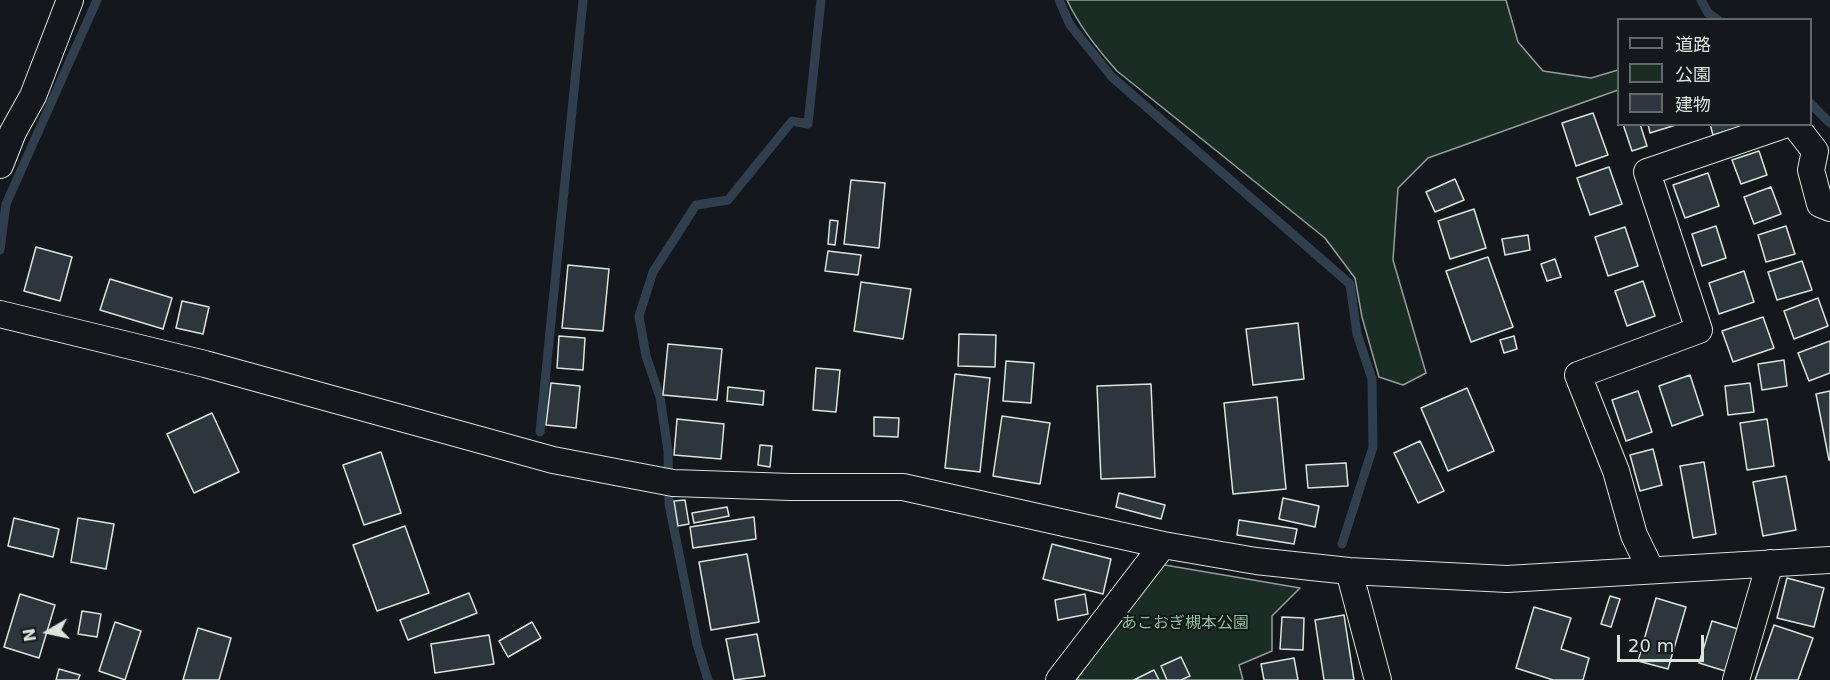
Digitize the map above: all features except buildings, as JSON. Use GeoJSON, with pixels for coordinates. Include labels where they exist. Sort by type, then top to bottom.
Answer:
{"type":"FeatureCollection","features":[{"type":"Feature","properties":{"kind":"street"},"geometry":{"type":"LineString","coordinates":[[0,165],[13,132],[33,96],[70,0]]}},
{"type":"Feature","properties":{"kind":"street"},"geometry":{"type":"LineString","coordinates":[[1651,570],[1634,536],[1616,471],[1578,375],[1698,330],[1647,172],[1781,126]]}},
{"type":"Feature","properties":{"kind":"street"},"geometry":{"type":"LineString","coordinates":[[1796,126],[1815,151],[1811,170],[1820,204],[1830,208]]}},
{"type":"Feature","properties":{"kind":"street"},"geometry":{"type":"LineString","coordinates":[[0,314],[205,364],[553,460],[674,483],[791,487],[903,487],[1163,544],[1256,561],[1349,571],[1507,579],[1830,560]]}},
{"type":"Feature","properties":{"kind":"street"},"geometry":{"type":"LineString","coordinates":[[1059,680],[1163,544]]}},
{"type":"Feature","properties":{"kind":"street"},"geometry":{"type":"LineString","coordinates":[[1736,680],[1770,563]]}},
{"type":"Feature","properties":{"kind":"street"},"geometry":{"type":"LineString","coordinates":[[1349,571],[1378,680]]}},
{"type":"Feature","properties":{"kind":"green space"},"geometry":{"type":"Polygon","coordinates":[[[1067,0],[1506,0],[1518,42],[1543,71],[1591,78],[1617,70],[1617,90],[1428,158],[1398,188],[1393,260],[1426,373],[1403,385],[1379,377],[1362,317],[1355,278],[1325,238],[1117,71],[1077,19],[1067,0]]]}},
{"type":"Feature","properties":{"kind":"green space","name":"あこおぎ槻本公園"},"geometry":{"type":"Polygon","coordinates":[[[1159,564],[1300,588],[1272,616],[1272,651],[1239,665],[1243,680],[1076,680],[1159,564]]]}},
{"type":"Feature","properties":{"kind":"waterway"},"geometry":{"type":"LineString","coordinates":[[0,250],[6,204],[97,0]]}},
{"type":"Feature","properties":{"kind":"waterway"},"geometry":{"type":"LineString","coordinates":[[540,432],[583,0]]}},
{"type":"Feature","properties":{"kind":"waterway"},"geometry":{"type":"LineString","coordinates":[[708,680],[697,644],[669,504],[668,451],[660,397],[646,356],[639,316],[653,272],[696,205],[728,200],[792,121],[808,124],[821,0]]}},
{"type":"Feature","properties":{"kind":"waterway"},"geometry":{"type":"LineString","coordinates":[[1059,0],[1070,25],[1112,77],[1350,284],[1357,334],[1372,379],[1373,447],[1342,544]]}},
{"type":"Feature","properties":{"kind":"waterway"},"geometry":{"type":"LineString","coordinates":[[1701,0],[1708,13],[1715,18]]}},
{"type":"Feature","properties":{"kind":"waterway"},"geometry":{"type":"LineString","coordinates":[[1812,105],[1830,123]]}}]}
